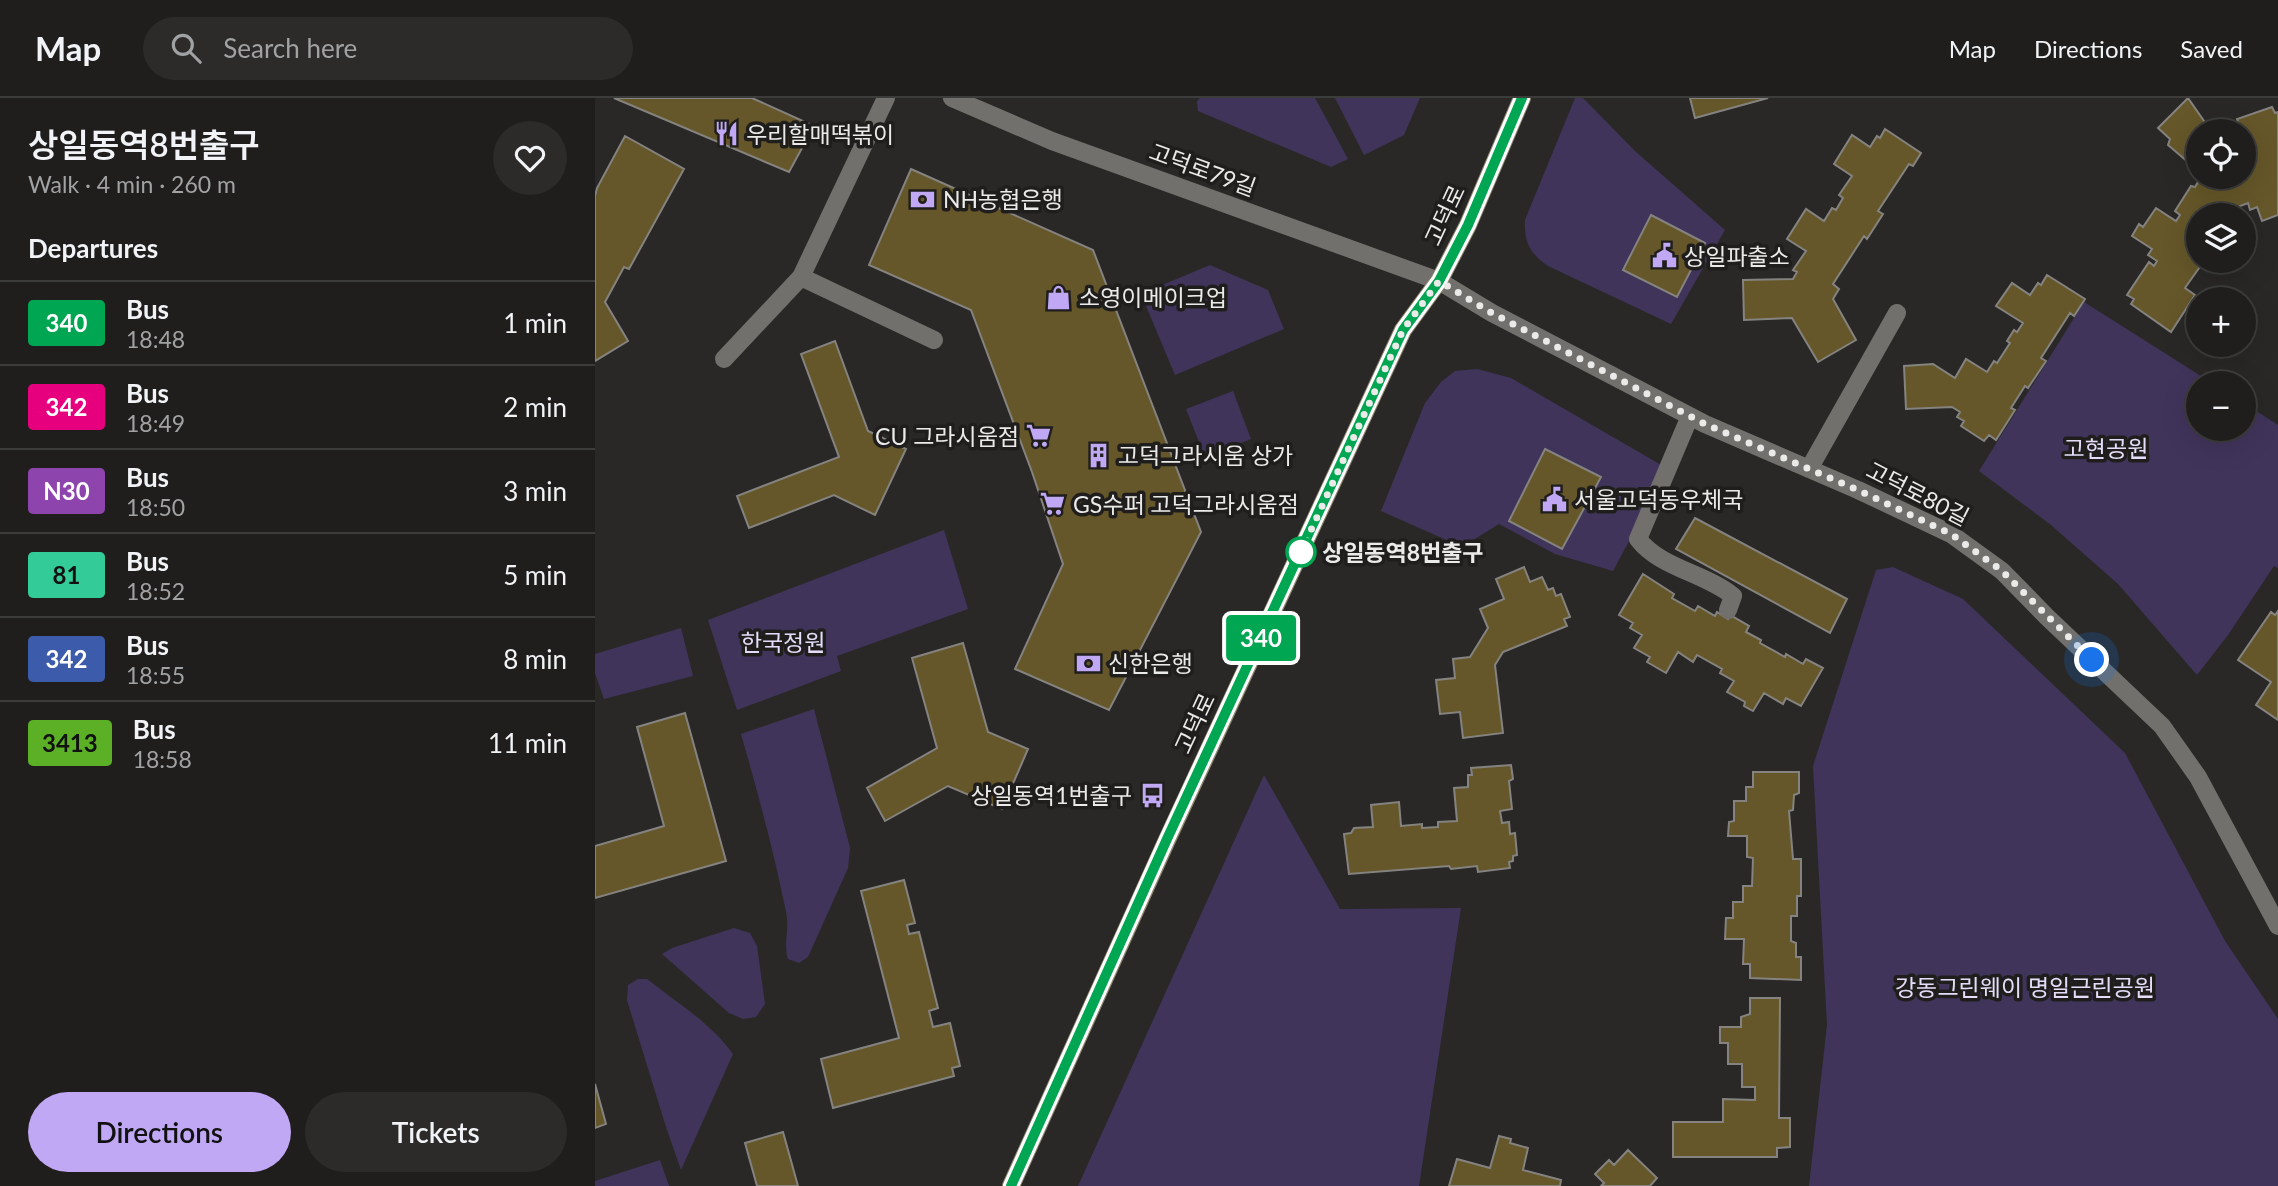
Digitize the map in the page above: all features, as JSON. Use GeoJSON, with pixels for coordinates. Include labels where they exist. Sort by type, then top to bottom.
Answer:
{"type":"FeatureCollection","features":[{"type":"Feature","properties":{"kind":"main road","name":"고덕로"},"geometry":{"type":"LineString","coordinates":[[1011,1186],[1167,839],[1403,330],[1439,281],[1468,225],[1522,98]]}},
{"type":"Feature","properties":{"kind":"street"},"geometry":{"type":"LineString","coordinates":[[724,359],[801,277],[886,98]]}},
{"type":"Feature","properties":{"kind":"street","name":"고덕로79길"},"geometry":{"type":"LineString","coordinates":[[952,98],[1052,141],[1439,281]]}},
{"type":"Feature","properties":{"kind":"street"},"geometry":{"type":"LineString","coordinates":[[801,277],[934,340]]}},
{"type":"Feature","properties":{"kind":"street","name":"고덕로80길"},"geometry":{"type":"LineString","coordinates":[[1439,281],[1492,313],[1690,416],[1951,534],[2001,570],[2162,726],[2198,777],[2278,926]]}},
{"type":"Feature","properties":{"kind":"street"},"geometry":{"type":"LineString","coordinates":[[1809,468],[1897,313]]}},
{"type":"Feature","properties":{"kind":"street"},"geometry":{"type":"LineString","coordinates":[[1690,416],[1638,539],[1648,551],[1721,586],[1733,596],[1728,610]]}},
{"type":"Feature","properties":{"kind":"green space"},"geometry":{"type":"Polygon","coordinates":[[[1200,98],[1315,98],[1348,159],[1331,167],[1198,111],[1197,101],[1200,98]]]}},
{"type":"Feature","properties":{"kind":"green space"},"geometry":{"type":"Polygon","coordinates":[[[1335,98],[1420,98],[1404,135],[1364,155],[1335,98]]]}},
{"type":"Feature","properties":{"kind":"green space"},"geometry":{"type":"Polygon","coordinates":[[[1575,98],[1583,98],[1635,151],[1725,230],[1671,324],[1548,266],[1529,247],[1525,220],[1575,98]]]}},
{"type":"Feature","properties":{"kind":"green space"},"geometry":{"type":"Polygon","coordinates":[[[1210,265],[1268,290],[1284,329],[1175,375],[1141,294],[1210,265]]]}},
{"type":"Feature","properties":{"kind":"green space","name":"고현공원"},"geometry":{"type":"Polygon","coordinates":[[[2084,302],[2193,371],[2186,371],[2186,441],[2256,441],[2256,411],[2278,425],[2278,568],[2274,566],[2228,635],[2197,675],[2118,584],[2051,525],[1979,471],[2084,302]]]}},
{"type":"Feature","properties":{"kind":"green space"},"geometry":{"type":"Polygon","coordinates":[[[1477,369],[1511,378],[1668,469],[1613,571],[1555,554],[1499,524],[1462,547],[1381,511],[1425,403],[1441,382],[1455,371],[1477,369]]]}},
{"type":"Feature","properties":{"kind":"green space"},"geometry":{"type":"Polygon","coordinates":[[[1233,391],[1251,439],[1205,457],[1186,409],[1233,391]]]}},
{"type":"Feature","properties":{"kind":"green space","name":"한국정원"},"geometry":{"type":"Polygon","coordinates":[[[944,530],[968,609],[837,656],[841,671],[737,710],[708,620],[944,530]]]}},
{"type":"Feature","properties":{"kind":"green space","name":"강동그린웨이 명일근린공원"},"geometry":{"type":"Polygon","coordinates":[[[1893,567],[1963,599],[2125,753],[2225,941],[2278,1019],[2278,1186],[1809,1186],[1827,1025],[1813,766],[1876,570],[1893,567]]]}},
{"type":"Feature","properties":{"kind":"green space"},"geometry":{"type":"Polygon","coordinates":[[[681,628],[693,676],[604,699],[595,673],[595,654],[681,628]]]}},
{"type":"Feature","properties":{"kind":"green space"},"geometry":{"type":"Polygon","coordinates":[[[814,709],[850,848],[848,868],[808,957],[799,963],[788,959],[787,918],[741,734],[814,709]]]}},
{"type":"Feature","properties":{"kind":"green space"},"geometry":{"type":"Polygon","coordinates":[[[1264,775],[1340,909],[1461,908],[1419,1186],[1078,1186],[1264,775]]]}},
{"type":"Feature","properties":{"kind":"green space"},"geometry":{"type":"Polygon","coordinates":[[[734,928],[750,933],[757,946],[765,1004],[756,1017],[743,1019],[729,1013],[662,954],[672,948],[734,928]]]}},
{"type":"Feature","properties":{"kind":"green space"},"geometry":{"type":"Polygon","coordinates":[[[638,979],[647,979],[693,1014],[715,1033],[733,1054],[681,1170],[627,1000],[628,985],[638,979]]]}},
{"type":"Feature","properties":{"kind":"green space"},"geometry":{"type":"Polygon","coordinates":[[[660,1160],[669,1186],[595,1186],[595,1181],[660,1160]]]}},
{"type":"Feature","properties":{"kind":"building"},"geometry":{"type":"Polygon","coordinates":[[[614,98],[752,98],[814,126],[789,172],[614,98]]]}},
{"type":"Feature","properties":{"kind":"building"},"geometry":{"type":"Polygon","coordinates":[[[1690,98],[1768,98],[1695,118],[1690,98]]]}},
{"type":"Feature","properties":{"kind":"building"},"geometry":{"type":"Polygon","coordinates":[[[2188,98],[2203,119],[2186,119],[2186,160],[2168,145],[2170,139],[2158,128],[2188,98]]]}},
{"type":"Feature","properties":{"kind":"building"},"geometry":{"type":"Polygon","coordinates":[[[2272,107],[2275,113],[2278,112],[2278,215],[2262,221],[2256,203],[2186,203],[2186,273],[2196,273],[2185,288],[2186,309],[2171,332],[2131,304],[2134,299],[2127,295],[2149,262],[2154,266],[2157,261],[2148,255],[2152,249],[2132,236],[2139,224],[2143,227],[2156,208],[2176,221],[2180,215],[2175,211],[2189,189],[2256,189],[2256,119],[2237,119],[2272,107]]]}},
{"type":"Feature","properties":{"kind":"building"},"geometry":{"type":"Polygon","coordinates":[[[1885,129],[1921,153],[1913,166],[1909,164],[1878,211],[1883,214],[1867,239],[1864,236],[1833,284],[1839,289],[1833,299],[1856,340],[1818,362],[1792,318],[1744,320],[1743,280],[1793,279],[1797,272],[1793,270],[1806,251],[1787,239],[1806,209],[1824,221],[1832,208],[1836,210],[1843,198],[1839,195],[1852,176],[1834,164],[1852,135],[1870,147],[1885,129]]]}},
{"type":"Feature","properties":{"kind":"building"},"geometry":{"type":"Polygon","coordinates":[[[625,136],[684,169],[629,269],[624,267],[605,302],[628,341],[595,361],[595,196],[625,136]]]}},
{"type":"Feature","properties":{"kind":"building","name":"고덕그라시움 상가"},"geometry":{"type":"Polygon","coordinates":[[[911,169],[1093,250],[1201,532],[1109,710],[1015,669],[1063,564],[1032,472],[971,310],[869,265],[911,169]]]}},
{"type":"Feature","properties":{"kind":"building","name":"상일파출소"},"geometry":{"type":"Polygon","coordinates":[[[1651,215],[1705,243],[1677,297],[1623,270],[1651,215]]]}},
{"type":"Feature","properties":{"kind":"building"},"geometry":{"type":"Polygon","coordinates":[[[2047,275],[2085,299],[2074,316],[2070,313],[2041,358],[2046,361],[2011,408],[2015,410],[1996,440],[1989,435],[1984,441],[1961,426],[1964,421],[1957,417],[1960,412],[1952,407],[1906,409],[1904,366],[1933,364],[1955,378],[1966,359],[1987,372],[1994,361],[1997,363],[2010,343],[2007,341],[2014,330],[2017,332],[2023,323],[1996,306],[2012,283],[2030,295],[2047,275]]]}},
{"type":"Feature","properties":{"kind":"building"},"geometry":{"type":"Polygon","coordinates":[[[835,341],[868,431],[906,449],[875,515],[834,495],[749,528],[737,496],[839,457],[801,354],[835,341]]]}},
{"type":"Feature","properties":{"kind":"building","name":"서울고덕동우체국"},"geometry":{"type":"Polygon","coordinates":[[[1545,449],[1601,477],[1562,549],[1509,521],[1545,449]]]}},
{"type":"Feature","properties":{"kind":"building"},"geometry":{"type":"Polygon","coordinates":[[[1695,518],[1847,599],[1830,633],[1676,549],[1695,518]]]}},
{"type":"Feature","properties":{"kind":"building"},"geometry":{"type":"Polygon","coordinates":[[[1524,567],[1530,582],[1542,577],[1548,590],[1553,588],[1556,596],[1561,594],[1570,617],[1564,619],[1567,626],[1503,652],[1495,665],[1503,733],[1463,738],[1460,712],[1440,714],[1436,680],[1455,678],[1453,659],[1470,657],[1488,628],[1480,609],[1504,599],[1496,579],[1524,567]]]}},
{"type":"Feature","properties":{"kind":"building"},"geometry":{"type":"Polygon","coordinates":[[[1643,574],[1674,594],[1672,598],[1695,611],[1698,606],[1715,616],[1717,612],[1728,619],[1730,615],[1749,626],[1746,632],[1761,640],[1760,643],[1785,657],[1786,654],[1803,664],[1806,659],[1823,668],[1801,706],[1786,698],[1783,704],[1764,693],[1753,711],[1744,706],[1745,702],[1727,692],[1734,681],[1720,673],[1722,669],[1697,655],[1693,662],[1678,652],[1666,673],[1647,662],[1650,657],[1634,648],[1642,635],[1630,628],[1633,623],[1619,615],[1643,574]]]}},
{"type":"Feature","properties":{"kind":"building"},"geometry":{"type":"Polygon","coordinates":[[[2278,611],[2278,720],[2256,705],[2271,682],[2238,660],[2271,612],[2275,615],[2278,611]]]}},
{"type":"Feature","properties":{"kind":"building"},"geometry":{"type":"Polygon","coordinates":[[[963,643],[988,732],[1028,749],[1002,809],[948,786],[885,821],[867,788],[937,748],[912,658],[963,643]]]}},
{"type":"Feature","properties":{"kind":"building"},"geometry":{"type":"Polygon","coordinates":[[[685,713],[726,861],[595,898],[595,846],[664,826],[637,727],[685,713]]]}},
{"type":"Feature","properties":{"kind":"building"},"geometry":{"type":"Polygon","coordinates":[[[1511,765],[1513,779],[1509,781],[1512,809],[1500,811],[1502,823],[1509,822],[1510,834],[1515,833],[1517,855],[1509,862],[1510,868],[1478,872],[1477,866],[1451,869],[1449,866],[1349,874],[1344,834],[1351,833],[1354,828],[1373,827],[1371,805],[1399,802],[1401,826],[1422,824],[1422,828],[1438,827],[1438,822],[1457,821],[1454,788],[1468,787],[1471,768],[1511,765]]]}},
{"type":"Feature","properties":{"kind":"building"},"geometry":{"type":"Polygon","coordinates":[[[1753,772],[1799,772],[1799,793],[1794,795],[1793,810],[1789,811],[1793,859],[1801,859],[1801,896],[1797,896],[1797,916],[1791,916],[1791,941],[1796,943],[1796,957],[1801,957],[1801,980],[1750,978],[1750,964],[1743,964],[1744,939],[1725,939],[1726,918],[1733,918],[1733,902],[1743,902],[1743,886],[1752,886],[1753,858],[1747,857],[1747,836],[1728,836],[1729,822],[1734,821],[1734,801],[1746,801],[1746,787],[1753,787],[1753,772]]]}},
{"type":"Feature","properties":{"kind":"building"},"geometry":{"type":"Polygon","coordinates":[[[904,880],[915,923],[907,925],[909,934],[919,932],[938,1008],[929,1011],[933,1027],[950,1023],[960,1066],[952,1068],[954,1076],[833,1108],[821,1059],[899,1038],[861,891],[904,880]]]}},
{"type":"Feature","properties":{"kind":"building"},"geometry":{"type":"Polygon","coordinates":[[[1750,998],[1780,998],[1779,1118],[1790,1118],[1790,1147],[1777,1148],[1777,1157],[1673,1157],[1673,1122],[1723,1122],[1723,1099],[1755,1100],[1755,1087],[1742,1087],[1742,1064],[1728,1064],[1728,1043],[1720,1043],[1720,1027],[1741,1027],[1741,1017],[1750,1014],[1750,998]]]}},
{"type":"Feature","properties":{"kind":"building"},"geometry":{"type":"Polygon","coordinates":[[[595,1084],[606,1124],[595,1128],[595,1084]]]}},
{"type":"Feature","properties":{"kind":"building"},"geometry":{"type":"Polygon","coordinates":[[[783,1132],[798,1186],[757,1186],[745,1143],[783,1132]]]}},
{"type":"Feature","properties":{"kind":"building"},"geometry":{"type":"Polygon","coordinates":[[[1499,1136],[1511,1139],[1510,1143],[1528,1148],[1523,1170],[1561,1180],[1560,1186],[1449,1186],[1457,1159],[1490,1168],[1499,1136]]]}},
{"type":"Feature","properties":{"kind":"building"},"geometry":{"type":"Polygon","coordinates":[[[1628,1150],[1657,1178],[1650,1186],[1601,1186],[1604,1183],[1595,1174],[1609,1160],[1614,1165],[1628,1150]]]}},
{"type":"Feature","properties":{"kind":"bus line","name":"340"},"geometry":{"type":"LineString","coordinates":[[1011,1186],[1167,839],[1403,330],[1439,281],[1468,225],[1522,98]]}},
{"type":"Feature","properties":{"kind":"place","name":"우리할매떡볶이"},"geometry":{"type":"Point","coordinates":[726,134]}},
{"type":"Feature","properties":{"kind":"place","name":"NH농협은행"},"geometry":{"type":"Point","coordinates":[923,199]}},
{"type":"Feature","properties":{"kind":"place","name":"상일파출소"},"geometry":{"type":"Point","coordinates":[1664,256]}},
{"type":"Feature","properties":{"kind":"place","name":"소영이메이크업"},"geometry":{"type":"Point","coordinates":[1059,297]}},
{"type":"Feature","properties":{"kind":"place","name":"CU 그라시움점"},"geometry":{"type":"Point","coordinates":[1039,436]}},
{"type":"Feature","properties":{"kind":"place","name":"고덕그라시움 상가"},"geometry":{"type":"Point","coordinates":[1098,455]}},
{"type":"Feature","properties":{"kind":"place","name":"서울고덕동우체국"},"geometry":{"type":"Point","coordinates":[1554,499]}},
{"type":"Feature","properties":{"kind":"place","name":"GS수퍼 고덕그라시움점"},"geometry":{"type":"Point","coordinates":[1053,504]}},
{"type":"Feature","properties":{"kind":"place","name":"상일동역8번출구"},"geometry":{"type":"Point","coordinates":[1301,552]}},
{"type":"Feature","properties":{"kind":"place","name":"신한은행"},"geometry":{"type":"Point","coordinates":[1088,663]}},
{"type":"Feature","properties":{"kind":"place","name":"상일동역1번출구"},"geometry":{"type":"Point","coordinates":[1152,795]}},
{"type":"Feature","properties":{"kind":"route"},"geometry":{"type":"LineString","coordinates":[[1301,552],[1403,330],[1439,281],[1492,313],[1705,424],[1858,490],[1951,534],[2001,570],[2092,660]]}}]}
